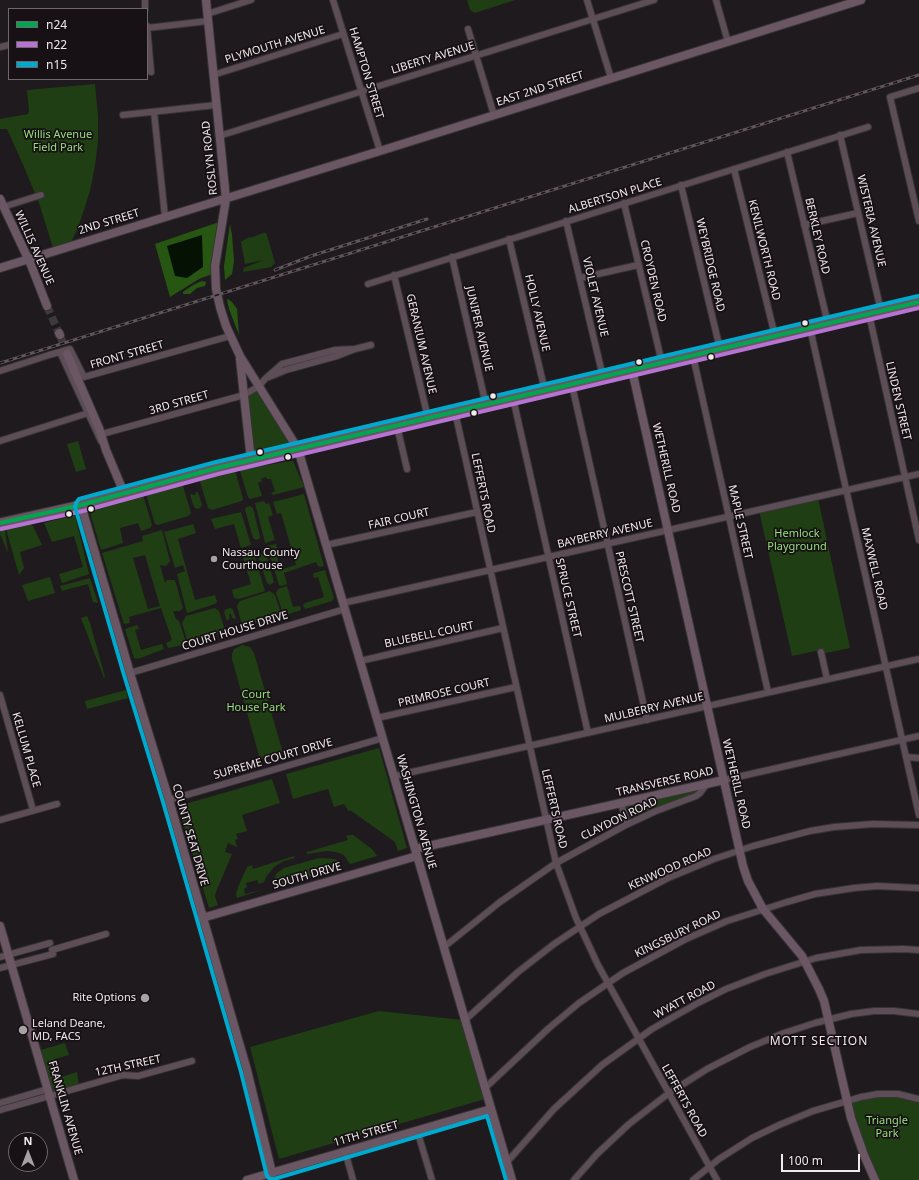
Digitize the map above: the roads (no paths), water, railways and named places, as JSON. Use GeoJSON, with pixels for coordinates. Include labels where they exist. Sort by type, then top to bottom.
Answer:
{"type":"FeatureCollection","features":[{"type":"Feature","properties":{"kind":"main road"},"geometry":{"type":"LineString","coordinates":[[0,523],[81,505],[251,460],[919,302]]}},
{"type":"Feature","properties":{"kind":"street","name":"ROSLYN ROAD"},"geometry":{"type":"LineString","coordinates":[[206,0],[226,199],[215,258],[218,300],[230,336],[240,356],[298,449]]}},
{"type":"Feature","properties":{"kind":"street"},"geometry":{"type":"LineString","coordinates":[[148,28],[207,17],[251,0]]}},
{"type":"Feature","properties":{"kind":"street","name":"HAMPTON STREET"},"geometry":{"type":"LineString","coordinates":[[333,0],[380,151]]}},
{"type":"Feature","properties":{"kind":"street"},"geometry":{"type":"LineString","coordinates":[[587,0],[611,78]]}},
{"type":"Feature","properties":{"kind":"street","name":"LIBERTY AVENUE"},"geometry":{"type":"LineString","coordinates":[[219,136],[654,0]]}},
{"type":"Feature","properties":{"kind":"street"},"geometry":{"type":"LineString","coordinates":[[716,0],[728,42]]}},
{"type":"Feature","properties":{"kind":"street","name":"EAST 2ND STREET"},"geometry":{"type":"LineString","coordinates":[[226,199],[861,0]]}},
{"type":"Feature","properties":{"kind":"street"},"geometry":{"type":"LineString","coordinates":[[468,29],[494,115]]}},
{"type":"Feature","properties":{"kind":"street","name":"PLYMOUTH AVENUE"},"geometry":{"type":"LineString","coordinates":[[213,75],[343,34]]}},
{"type":"Feature","properties":{"kind":"street"},"geometry":{"type":"LineString","coordinates":[[148,39],[151,72]]}},
{"type":"Feature","properties":{"kind":"street"},"geometry":{"type":"LineString","coordinates":[[919,88],[890,97],[919,221]]}},
{"type":"Feature","properties":{"kind":"street"},"geometry":{"type":"LineString","coordinates":[[123,115],[216,105]]}},
{"type":"Feature","properties":{"kind":"street"},"geometry":{"type":"LineString","coordinates":[[154,112],[165,217]]}},
{"type":"Feature","properties":{"kind":"street","name":"ALBERTSON PLACE"},"geometry":{"type":"LineString","coordinates":[[368,284],[868,127]]}},
{"type":"Feature","properties":{"kind":"street","name":"WISTERIA AVENUE"},"geometry":{"type":"LineString","coordinates":[[840,136],[881,311]]}},
{"type":"Feature","properties":{"kind":"street","name":"BERKLEY ROAD"},"geometry":{"type":"LineString","coordinates":[[787,152],[828,324]]}},
{"type":"Feature","properties":{"kind":"street","name":"KENILWORTH ROAD"},"geometry":{"type":"LineString","coordinates":[[734,169],[775,336]]}},
{"type":"Feature","properties":{"kind":"street","name":"WEYBRIDGE ROAD"},"geometry":{"type":"LineString","coordinates":[[681,186],[720,349]]}},
{"type":"Feature","properties":{"kind":"street"},"geometry":{"type":"LineString","coordinates":[[2,203],[41,195]]}},
{"type":"Feature","properties":{"kind":"street","name":"2ND STREET"},"geometry":{"type":"LineString","coordinates":[[0,268],[226,199]]}},
{"type":"Feature","properties":{"kind":"street","name":"WILLIS AVENUE"},"geometry":{"type":"LineString","coordinates":[[2,203],[28,259],[47,306]]}},
{"type":"Feature","properties":{"kind":"street","name":"CROYDEN ROAD"},"geometry":{"type":"LineString","coordinates":[[624,203],[662,363]]}},
{"type":"Feature","properties":{"kind":"street"},"geometry":{"type":"LineString","coordinates":[[804,225],[858,213]]}},
{"type":"Feature","properties":{"kind":"street","name":"VIOLET AVENUE"},"geometry":{"type":"LineString","coordinates":[[566,221],[603,377]]}},
{"type":"Feature","properties":{"kind":"street","name":"HOLLY AVENUE"},"geometry":{"type":"LineString","coordinates":[[509,239],[545,391]]}},
{"type":"Feature","properties":{"kind":"street","name":"JUNIPER AVENUE"},"geometry":{"type":"LineString","coordinates":[[452,257],[486,405]]}},
{"type":"Feature","properties":{"kind":"street"},"geometry":{"type":"LineString","coordinates":[[580,278],[638,265]]}},
{"type":"Feature","properties":{"kind":"street","name":"GERANIUM AVENUE"},"geometry":{"type":"LineString","coordinates":[[394,275],[428,418]]}},
{"type":"Feature","properties":{"kind":"street","name":"LINDEN STREET"},"geometry":{"type":"LineString","coordinates":[[869,314],[919,540]]}},
{"type":"Feature","properties":{"kind":"street","name":"MAXWELL ROAD"},"geometry":{"type":"LineString","coordinates":[[810,328],[919,816]]}},
{"type":"Feature","properties":{"kind":"street","name":"FRONT STREET"},"geometry":{"type":"LineString","coordinates":[[64,353],[68,349],[71,350],[84,377],[230,336]]}},
{"type":"Feature","properties":{"kind":"street","name":"3RD STREET"},"geometry":{"type":"LineString","coordinates":[[102,434],[244,395],[259,386],[265,379],[286,370],[371,345]]}},
{"type":"Feature","properties":{"kind":"street"},"geometry":{"type":"LineString","coordinates":[[0,371],[64,353]]}},
{"type":"Feature","properties":{"kind":"street"},"geometry":{"type":"LineString","coordinates":[[64,353],[88,413],[106,450],[124,493]]}},
{"type":"Feature","properties":{"kind":"street"},"geometry":{"type":"LineString","coordinates":[[64,353],[102,434],[106,450]]}},
{"type":"Feature","properties":{"kind":"street","name":"ROSLYN ROAD"},"geometry":{"type":"LineString","coordinates":[[240,356],[251,460]]}},
{"type":"Feature","properties":{"kind":"street","name":"MAPLE STREET"},"geometry":{"type":"LineString","coordinates":[[693,356],[768,692]]}},
{"type":"Feature","properties":{"kind":"street","name":"WETHERILL ROAD"},"geometry":{"type":"LineString","coordinates":[[632,370],[743,866],[748,881],[763,909],[802,956],[819,989],[828,1020],[846,1101],[857,1137],[875,1180]]}},
{"type":"Feature","properties":{"kind":"street","name":"PRESCOTT STREET"},"geometry":{"type":"LineString","coordinates":[[572,384],[647,720]]}},
{"type":"Feature","properties":{"kind":"street","name":"SPRUCE STREET"},"geometry":{"type":"LineString","coordinates":[[513,398],[588,733]]}},
{"type":"Feature","properties":{"kind":"street","name":"LEFFERTS ROAD"},"geometry":{"type":"LineString","coordinates":[[455,412],[556,863],[580,927],[592,953],[717,1180]]}},
{"type":"Feature","properties":{"kind":"street"},"geometry":{"type":"LineString","coordinates":[[0,441],[88,413]]}},
{"type":"Feature","properties":{"kind":"street"},"geometry":{"type":"LineString","coordinates":[[396,426],[407,469]]}},
{"type":"Feature","properties":{"kind":"street","name":"WASHINGTON AVENUE"},"geometry":{"type":"LineString","coordinates":[[298,449],[512,1180]]}},
{"type":"Feature","properties":{"kind":"street","name":"BAYBERRY AVENUE"},"geometry":{"type":"LineString","coordinates":[[344,606],[490,570],[919,474]]}},
{"type":"Feature","properties":{"kind":"street","name":"COUNTY SEAT DRIVE"},"geometry":{"type":"LineString","coordinates":[[81,505],[169,800],[247,1070],[273,1176]]}},
{"type":"Feature","properties":{"kind":"street","name":"FAIR COURT"},"geometry":{"type":"LineString","coordinates":[[326,545],[477,512]]}},
{"type":"Feature","properties":{"kind":"street","name":"COURT HOUSE DRIVE"},"geometry":{"type":"LineString","coordinates":[[130,673],[344,606]]}},
{"type":"Feature","properties":{"kind":"street","name":"BLUEBELL COURT"},"geometry":{"type":"LineString","coordinates":[[360,661],[503,628]]}},
{"type":"Feature","properties":{"kind":"street"},"geometry":{"type":"LineString","coordinates":[[821,652],[827,679]]}},
{"type":"Feature","properties":{"kind":"street","name":"MULBERRY AVENUE"},"geometry":{"type":"LineString","coordinates":[[394,776],[919,659]]}},
{"type":"Feature","properties":{"kind":"street","name":"PRIMROSE COURT"},"geometry":{"type":"LineString","coordinates":[[377,718],[516,687]]}},
{"type":"Feature","properties":{"kind":"street","name":"KELLUM PLACE"},"geometry":{"type":"LineString","coordinates":[[0,695],[33,810]]}},
{"type":"Feature","properties":{"kind":"street","name":"TRANSVERSE ROAD"},"geometry":{"type":"LineString","coordinates":[[416,852],[546,820],[919,736]]}},
{"type":"Feature","properties":{"kind":"street","name":"SUPREME COURT DRIVE"},"geometry":{"type":"LineString","coordinates":[[169,800],[382,738]]}},
{"type":"Feature","properties":{"kind":"street"},"geometry":{"type":"LineString","coordinates":[[906,757],[919,758]]}},
{"type":"Feature","properties":{"kind":"street","name":"CLAYDON ROAD"},"geometry":{"type":"LineString","coordinates":[[444,947],[500,902],[556,863],[593,841],[627,824],[696,796],[707,784]]}},
{"type":"Feature","properties":{"kind":"street"},"geometry":{"type":"LineString","coordinates":[[621,803],[627,824]]}},
{"type":"Feature","properties":{"kind":"street"},"geometry":{"type":"LineString","coordinates":[[0,820],[57,804]]}},
{"type":"Feature","properties":{"kind":"street","name":"KENWOOD ROAD"},"geometry":{"type":"LineString","coordinates":[[465,1020],[518,972],[554,944],[624,900],[668,878],[740,851],[791,836],[834,827],[873,824],[919,825]]}},
{"type":"Feature","properties":{"kind":"street","name":"SOUTH DRIVE"},"geometry":{"type":"LineString","coordinates":[[202,918],[416,852]]}},
{"type":"Feature","properties":{"kind":"street","name":"KINGSBURY ROAD"},"geometry":{"type":"LineString","coordinates":[[485,1088],[549,1028],[579,1003],[640,963],[686,939],[727,921],[815,894],[877,886],[919,888]]}},
{"type":"Feature","properties":{"kind":"street","name":"FRANKLIN AVENUE"},"geometry":{"type":"LineString","coordinates":[[0,926],[4,955],[11,965],[74,1180]]}},
{"type":"Feature","properties":{"kind":"street"},"geometry":{"type":"LineString","coordinates":[[0,968],[106,934]]}},
{"type":"Feature","properties":{"kind":"street"},"geometry":{"type":"LineString","coordinates":[[4,955],[50,943]]}},
{"type":"Feature","properties":{"kind":"street","name":"WYATT ROAD"},"geometry":{"type":"LineString","coordinates":[[507,1162],[539,1125],[574,1089],[602,1065],[638,1038],[680,1012],[726,989],[765,974],[841,952],[861,950],[919,950]]}},
{"type":"Feature","properties":{"kind":"street"},"geometry":{"type":"LineString","coordinates":[[574,1180],[597,1154],[628,1124],[669,1093],[707,1069],[750,1046],[784,1033],[852,1014],[874,1011],[894,1011],[919,1014]]}},
{"type":"Feature","properties":{"kind":"street","name":"12TH STREET"},"geometry":{"type":"LineString","coordinates":[[0,1103],[123,1074],[138,1076],[192,1061]]}},
{"type":"Feature","properties":{"kind":"street","name":"12TH STREET"},"geometry":{"type":"LineString","coordinates":[[0,1110],[49,1092]]}},
{"type":"Feature","properties":{"kind":"street"},"geometry":{"type":"LineString","coordinates":[[693,1180],[709,1166],[740,1145],[779,1124],[813,1111],[861,1097],[878,1094],[898,1094],[919,1099]]}},
{"type":"Feature","properties":{"kind":"street","name":"11TH STREET"},"geometry":{"type":"LineString","coordinates":[[247,1180],[273,1176],[345,1152],[491,1109]]}},
{"type":"Feature","properties":{"kind":"street"},"geometry":{"type":"LineString","coordinates":[[417,1130],[432,1180]]}},
{"type":"Feature","properties":{"kind":"street"},"geometry":{"type":"LineString","coordinates":[[345,1152],[353,1180]]}},
{"type":"Feature","properties":{"kind":"tunnel"},"geometry":{"type":"LineString","coordinates":[[47,306],[59,333]]}},
{"type":"Feature","properties":{"kind":"tunnel"},"geometry":{"type":"LineString","coordinates":[[60,335],[67,354]]}},
{"type":"Feature","properties":{"kind":"railway"},"geometry":{"type":"LineString","coordinates":[[0,363],[919,75]]}},
{"type":"Feature","properties":{"kind":"railway"},"geometry":{"type":"LineString","coordinates":[[275,270],[311,256],[427,219]]}},
{"type":"Feature","properties":{"kind":"place","name":"Nassau County Courthouse"},"geometry":{"type":"Point","coordinates":[214,559]}},
{"type":"Feature","properties":{"kind":"place","name":"Rite Options"},"geometry":{"type":"Point","coordinates":[145,998]}},
{"type":"Feature","properties":{"kind":"place","name":"Leland Deane, MD, FACS"},"geometry":{"type":"Point","coordinates":[23,1030]}},
{"type":"Feature","properties":{"kind":"district","name":"MOTT SECTION"},"geometry":{"type":"Point","coordinates":[819,1042]}},
{"type":"Feature","properties":{"kind":"park label","name":"Willis Avenue Field Park"},"geometry":{"type":"Point","coordinates":[58,141]}},
{"type":"Feature","properties":{"kind":"park label","name":"Hemlock Playground"},"geometry":{"type":"Point","coordinates":[797,540]}},
{"type":"Feature","properties":{"kind":"park label","name":"Court House Park"},"geometry":{"type":"Point","coordinates":[256,701]}},
{"type":"Feature","properties":{"kind":"park label","name":"Triangle Park"},"geometry":{"type":"Point","coordinates":[887,1127]}}]}
